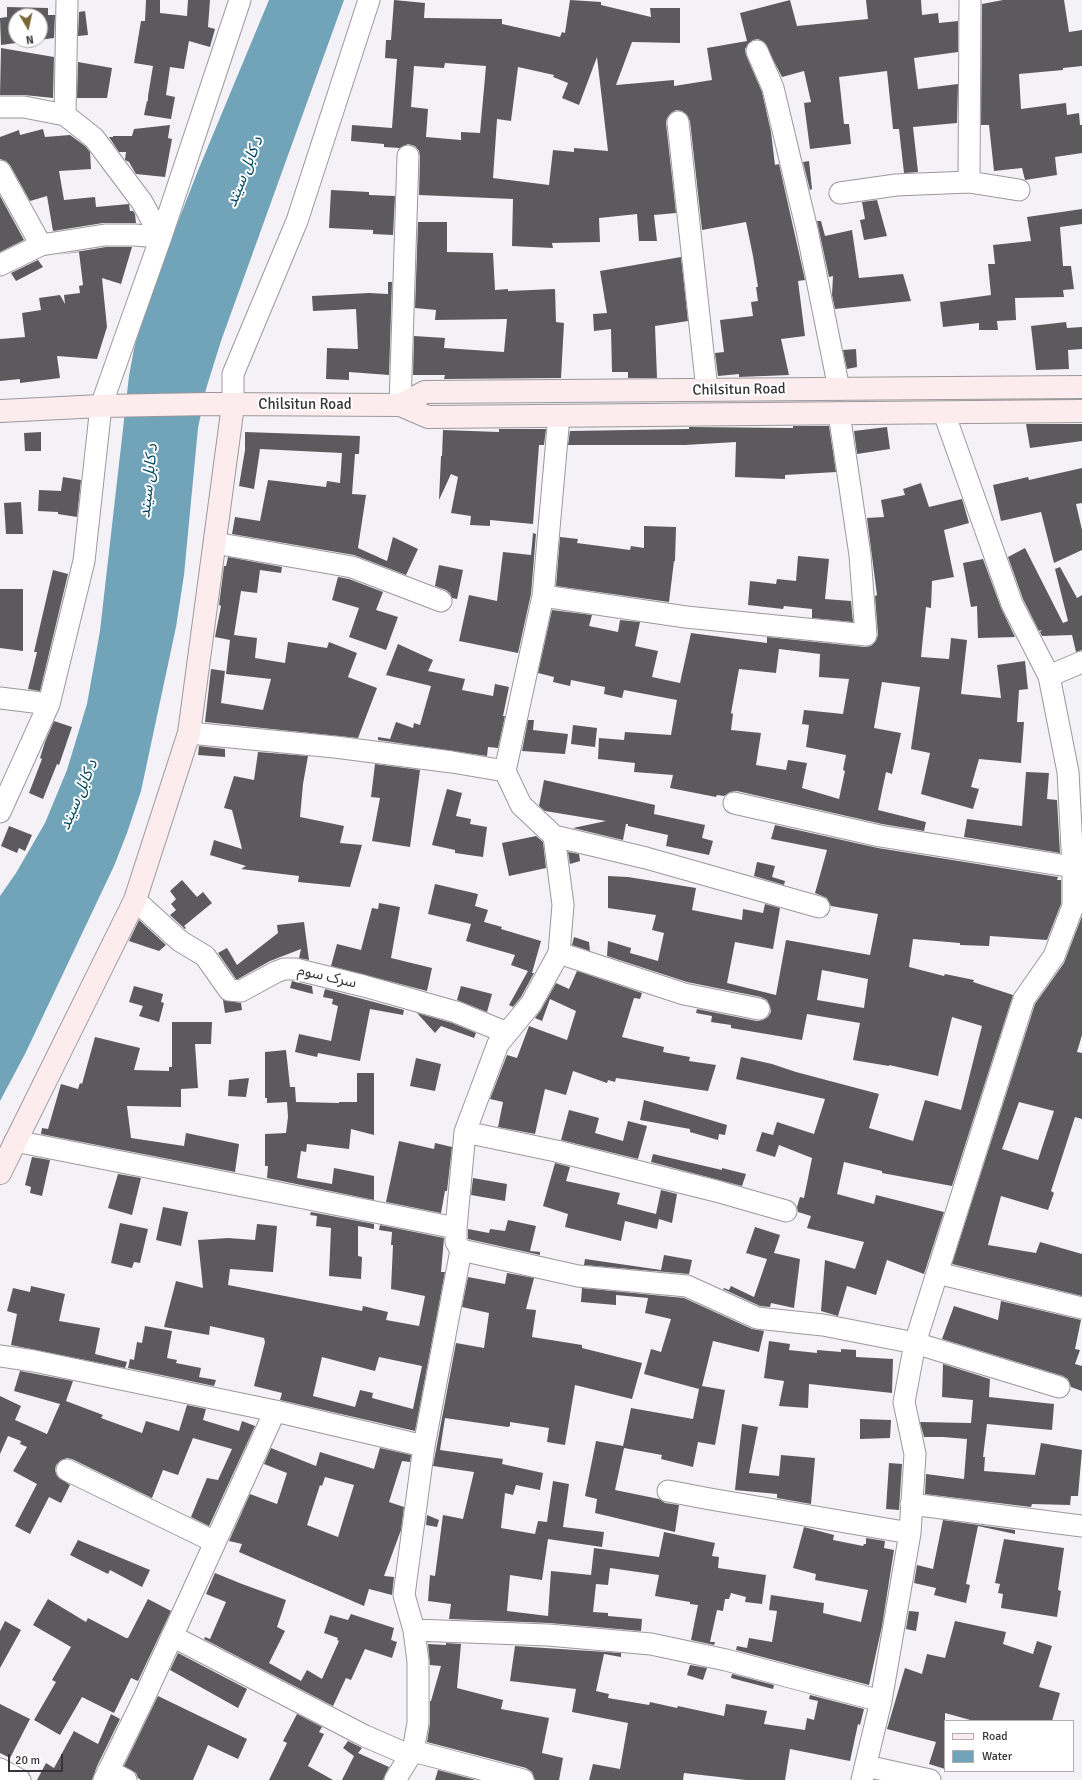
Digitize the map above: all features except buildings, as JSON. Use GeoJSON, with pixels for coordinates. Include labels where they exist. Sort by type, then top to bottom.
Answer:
{"type":"FeatureCollection","features":[{"type":"Feature","properties":{"kind":"main road","name":"Chilsitun Road"},"geometry":{"type":"LineString","coordinates":[[400,405],[425,392],[1082,386]]}},
{"type":"Feature","properties":{"kind":"main road","name":"Chilsitun Road"},"geometry":{"type":"LineString","coordinates":[[0,411],[109,406],[209,404],[400,405],[428,417],[1082,412]]}},
{"type":"Feature","properties":{"kind":"main road"},"geometry":{"type":"LineString","coordinates":[[0,1173],[135,900],[189,733],[233,405]]}},
{"type":"Feature","properties":{"kind":"street"},"geometry":{"type":"LineString","coordinates":[[65,115],[67,0]]}},
{"type":"Feature","properties":{"kind":"street"},"geometry":{"type":"LineString","coordinates":[[0,812],[49,704],[84,561],[109,406],[161,237],[240,0]]}},
{"type":"Feature","properties":{"kind":"street"},"geometry":{"type":"LineString","coordinates":[[233,405],[233,374],[297,221],[369,0]]}},
{"type":"Feature","properties":{"kind":"street"},"geometry":{"type":"LineString","coordinates":[[970,0],[970,182]]}},
{"type":"Feature","properties":{"kind":"street"},"geometry":{"type":"LineString","coordinates":[[758,51],[773,88],[807,230],[839,389]]}},
{"type":"Feature","properties":{"kind":"street"},"geometry":{"type":"LineString","coordinates":[[0,107],[24,107],[65,115],[94,138],[142,202],[161,237]]}},
{"type":"Feature","properties":{"kind":"street"},"geometry":{"type":"LineString","coordinates":[[678,122],[707,390]]}},
{"type":"Feature","properties":{"kind":"street"},"geometry":{"type":"LineString","coordinates":[[400,405],[408,156]]}},
{"type":"Feature","properties":{"kind":"street"},"geometry":{"type":"LineString","coordinates":[[0,171],[41,245]]}},
{"type":"Feature","properties":{"kind":"street"},"geometry":{"type":"LineString","coordinates":[[840,193],[896,185],[970,182],[1019,190]]}},
{"type":"Feature","properties":{"kind":"street"},"geometry":{"type":"LineString","coordinates":[[0,265],[41,245],[105,235],[161,237]]}},
{"type":"Feature","properties":{"kind":"street"},"geometry":{"type":"LineString","coordinates":[[544,596],[686,617],[866,635],[860,555],[839,413]]}},
{"type":"Feature","properties":{"kind":"street"},"geometry":{"type":"LineString","coordinates":[[930,1780],[864,1773],[881,1701],[910,1533],[915,1454],[904,1402],[915,1343],[1024,999],[1054,956],[1073,906],[1075,773],[1049,676],[1012,604],[944,413]]}},
{"type":"Feature","properties":{"kind":"street"},"geometry":{"type":"LineString","coordinates":[[560,416],[544,596],[505,771],[521,805],[554,836],[646,858],[819,908]]}},
{"type":"Feature","properties":{"kind":"street"},"geometry":{"type":"LineString","coordinates":[[214,543],[352,567],[441,601]]}},
{"type":"Feature","properties":{"kind":"street"},"geometry":{"type":"LineString","coordinates":[[1049,676],[1082,662]]}},
{"type":"Feature","properties":{"kind":"street"},"geometry":{"type":"LineString","coordinates":[[0,698],[49,704]]}},
{"type":"Feature","properties":{"kind":"street"},"geometry":{"type":"LineString","coordinates":[[189,733],[335,747],[452,762],[505,771]]}},
{"type":"Feature","properties":{"kind":"street"},"geometry":{"type":"LineString","coordinates":[[734,803],[880,836],[1073,867]]}},
{"type":"Feature","properties":{"kind":"street"},"geometry":{"type":"LineString","coordinates":[[395,1780],[412,1751],[418,1723],[418,1662],[414,1630],[404,1595],[424,1446],[461,1250],[456,1242],[456,1228],[465,1132],[498,1044],[531,1004],[559,953],[564,905],[554,836]]}},
{"type":"Feature","properties":{"kind":"street","name":"سرک سوم"},"geometry":{"type":"LineString","coordinates":[[135,900],[180,941],[205,956],[229,990],[240,991],[276,972],[284,969],[295,969],[364,986],[456,1012],[506,1033]]}},
{"type":"Feature","properties":{"kind":"street"},"geometry":{"type":"LineString","coordinates":[[559,953],[684,994],[759,1009]]}},
{"type":"Feature","properties":{"kind":"street"},"geometry":{"type":"LineString","coordinates":[[465,1132],[556,1151],[716,1191],[786,1211]]}},
{"type":"Feature","properties":{"kind":"street"},"geometry":{"type":"LineString","coordinates":[[15,1141],[456,1228]]}},
{"type":"Feature","properties":{"kind":"street"},"geometry":{"type":"LineString","coordinates":[[461,1250],[578,1276],[687,1286],[757,1318],[823,1325],[915,1343],[1059,1387]]}},
{"type":"Feature","properties":{"kind":"street"},"geometry":{"type":"LineString","coordinates":[[937,1273],[1082,1308]]}},
{"type":"Feature","properties":{"kind":"street"},"geometry":{"type":"LineString","coordinates":[[0,1356],[34,1361],[275,1411],[424,1446]]}},
{"type":"Feature","properties":{"kind":"street"},"geometry":{"type":"LineString","coordinates":[[113,1777],[172,1636],[275,1411]]}},
{"type":"Feature","properties":{"kind":"street"},"geometry":{"type":"LineString","coordinates":[[67,1470],[215,1542]]}},
{"type":"Feature","properties":{"kind":"street"},"geometry":{"type":"LineString","coordinates":[[668,1491],[710,1500],[910,1533]]}},
{"type":"Feature","properties":{"kind":"street"},"geometry":{"type":"LineString","coordinates":[[911,1504],[1082,1526]]}},
{"type":"Feature","properties":{"kind":"street"},"geometry":{"type":"LineString","coordinates":[[414,1630],[548,1636],[652,1644],[726,1660],[881,1701]]}},
{"type":"Feature","properties":{"kind":"street"},"geometry":{"type":"LineString","coordinates":[[172,1636],[365,1736],[402,1752],[412,1751],[523,1780]]}},
{"type":"Feature","properties":{"kind":"street"},"geometry":{"type":"LineString","coordinates":[[0,1769],[20,1780]]}},
{"type":"Feature","properties":{"kind":"water","name":"د کابل سيند"},"geometry":{"type":"Polygon","coordinates":[[[269,0],[344,0],[221,341],[206,389],[198,428],[184,575],[176,627],[141,791],[114,866],[25,1054],[0,1101],[0,896],[16,873],[45,823],[67,770],[87,704],[100,631],[129,376],[134,349],[145,307],[197,173],[269,0]]]}}]}
